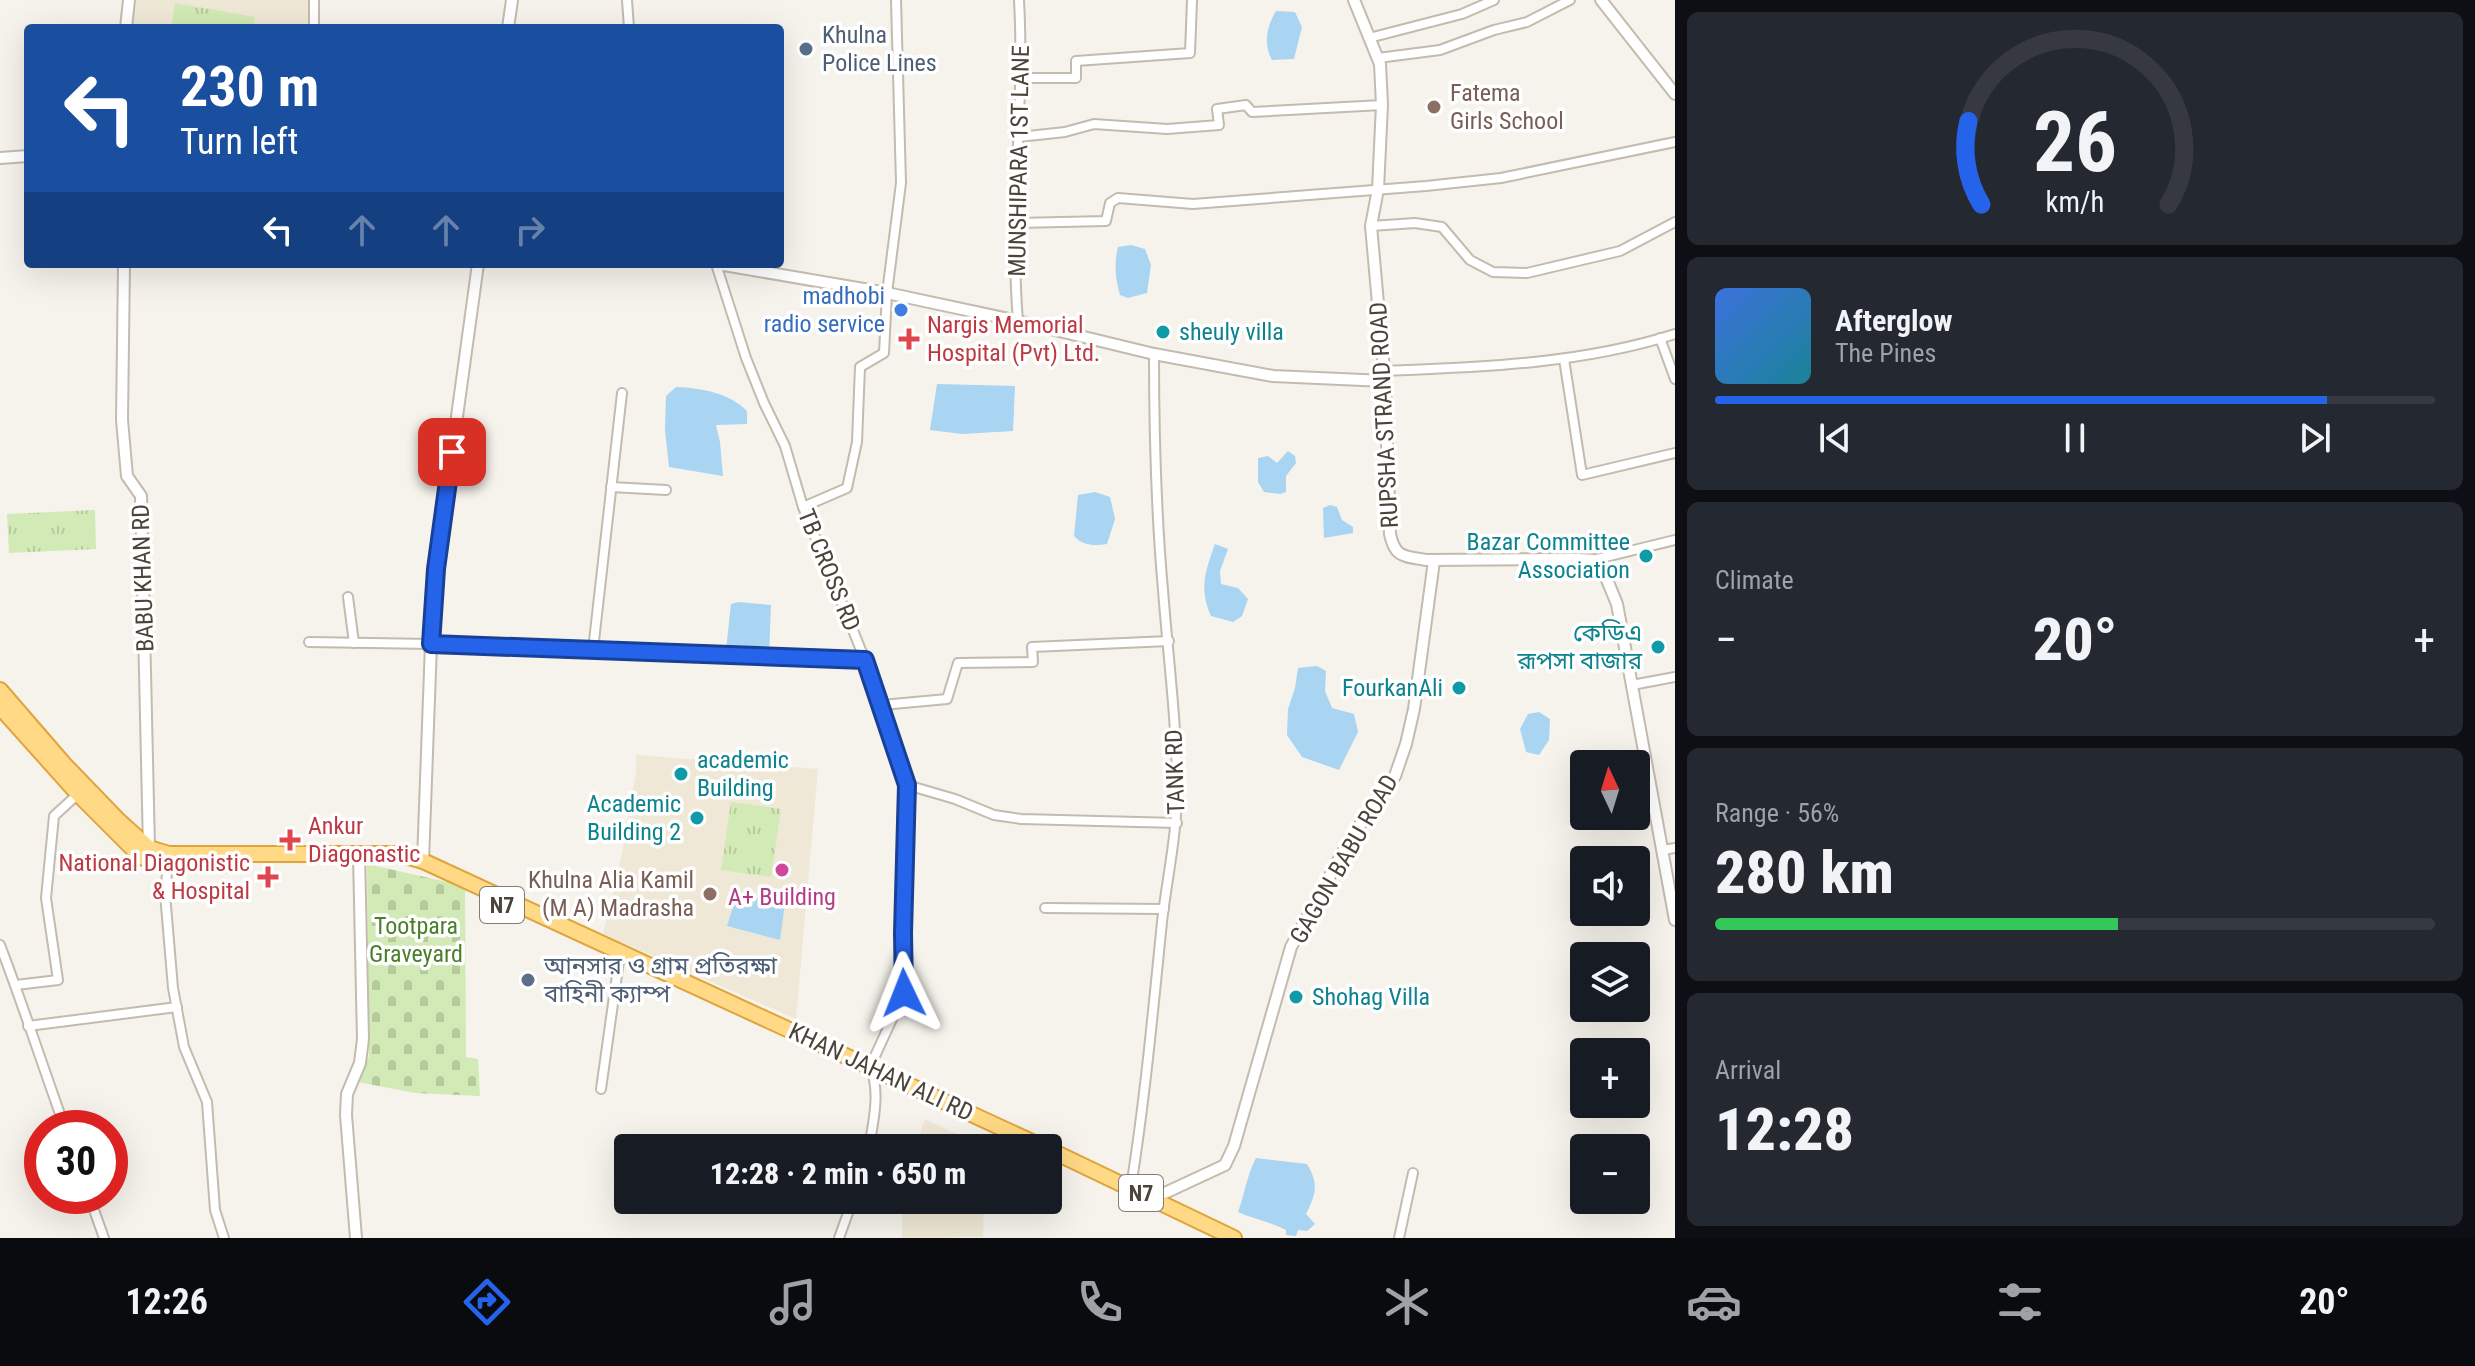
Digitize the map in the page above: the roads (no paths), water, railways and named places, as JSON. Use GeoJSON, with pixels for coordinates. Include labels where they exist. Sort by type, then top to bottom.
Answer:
{"type":"FeatureCollection","features":[{"type":"Feature","properties":{"kind":"highway","name":"KHAN JAHAN ALI RD"},"geometry":{"type":"LineString","coordinates":[[0,690],[119,821],[149,848],[169,860]]}},
{"type":"Feature","properties":{"kind":"highway","name":"KHAN JAHAN ALI RD"},"geometry":{"type":"LineString","coordinates":[[0,707],[78,794],[141,857],[169,860],[359,858],[399,854],[423,861],[997,1134]]}},
{"type":"Feature","properties":{"kind":"highway","name":"KHAN JAHAN ALI RD"},"geometry":{"type":"LineString","coordinates":[[359,858],[397,861],[420,867],[689,995],[1013,1134]]}},
{"type":"Feature","properties":{"kind":"highway","name":"KHAN JAHAN ALI RD"},"geometry":{"type":"LineString","coordinates":[[1062,1156],[1234,1238]]}},
{"type":"Feature","properties":{"kind":"highway","name":"N7"},"geometry":{"type":"LineString","coordinates":[[1062,1166],[1213,1238]]}},
{"type":"Feature","properties":{"kind":"street"},"geometry":{"type":"LineString","coordinates":[[126,24],[129,0]]}},
{"type":"Feature","properties":{"kind":"street"},"geometry":{"type":"LineString","coordinates":[[314,0],[314,24]]}},
{"type":"Feature","properties":{"kind":"street"},"geometry":{"type":"LineString","coordinates":[[509,24],[512,0]]}},
{"type":"Feature","properties":{"kind":"street"},"geometry":{"type":"LineString","coordinates":[[627,0],[629,24]]}},
{"type":"Feature","properties":{"kind":"street"},"geometry":{"type":"LineString","coordinates":[[803,507],[847,488],[857,442],[860,367],[884,353],[887,293],[901,183],[896,0]]}},
{"type":"Feature","properties":{"kind":"street","name":"MUNSHIPARA 1ST LANE"},"geometry":{"type":"LineString","coordinates":[[1018,321],[1019,0]]}},
{"type":"Feature","properties":{"kind":"street"},"geometry":{"type":"LineString","coordinates":[[1021,78],[1076,78],[1076,61],[1190,53],[1192,0]]}},
{"type":"Feature","properties":{"kind":"street","name":"RUPSHA STRAND ROAD"},"geometry":{"type":"LineString","coordinates":[[1354,0],[1378,58],[1382,105],[1378,189],[1371,226],[1384,376],[1393,547],[1405,557],[1434,561],[1593,560]]}},
{"type":"Feature","properties":{"kind":"street"},"geometry":{"type":"LineString","coordinates":[[1369,38],[1462,14],[1494,0]]}},
{"type":"Feature","properties":{"kind":"street"},"geometry":{"type":"LineString","coordinates":[[1378,58],[1440,50],[1494,30],[1527,22],[1570,0]]}},
{"type":"Feature","properties":{"kind":"street"},"geometry":{"type":"LineString","coordinates":[[1601,0],[1675,94]]}},
{"type":"Feature","properties":{"kind":"street"},"geometry":{"type":"LineString","coordinates":[[1019,137],[1065,132],[1094,124],[1167,129],[1219,125],[1217,109],[1246,105],[1252,112],[1382,105]]}},
{"type":"Feature","properties":{"kind":"street"},"geometry":{"type":"LineString","coordinates":[[1016,223],[1106,221],[1110,203],[1118,198],[1193,204],[1501,178],[1675,142]]}},
{"type":"Feature","properties":{"kind":"street"},"geometry":{"type":"LineString","coordinates":[[0,158],[24,156]]}},
{"type":"Feature","properties":{"kind":"street"},"geometry":{"type":"LineString","coordinates":[[1371,226],[1415,223],[1442,227],[1470,260],[1493,272],[1527,273],[1620,251],[1675,222]]}},
{"type":"Feature","properties":{"kind":"street","name":"BABU KHAN RD"},"geometry":{"type":"LineString","coordinates":[[124,268],[122,420],[127,476],[141,496],[149,848]]}},
{"type":"Feature","properties":{"kind":"street"},"geometry":{"type":"LineString","coordinates":[[423,861],[436,569],[477,268]]}},
{"type":"Feature","properties":{"kind":"street","name":"TB CROSS RD"},"geometry":{"type":"LineString","coordinates":[[718,268],[746,358],[785,446],[803,507],[882,705],[907,785],[904,993],[872,1072]]}},
{"type":"Feature","properties":{"kind":"street"},"geometry":{"type":"LineString","coordinates":[[740,268],[887,293],[1154,354],[1273,376],[1384,376],[1564,359],[1618,350],[1675,334]]}},
{"type":"Feature","properties":{"kind":"street"},"geometry":{"type":"LineString","coordinates":[[1660,338],[1675,379]]}},
{"type":"Feature","properties":{"kind":"street","name":"TANK RD"},"geometry":{"type":"LineString","coordinates":[[1131,1187],[1177,823],[1169,641],[1154,453],[1154,354]]}},
{"type":"Feature","properties":{"kind":"street"},"geometry":{"type":"LineString","coordinates":[[1564,359],[1582,475],[1675,453]]}},
{"type":"Feature","properties":{"kind":"street"},"geometry":{"type":"LineString","coordinates":[[593,650],[622,393]]}},
{"type":"Feature","properties":{"kind":"street"},"geometry":{"type":"LineString","coordinates":[[611,487],[666,490]]}},
{"type":"Feature","properties":{"kind":"street"},"geometry":{"type":"LineString","coordinates":[[1593,560],[1675,540]]}},
{"type":"Feature","properties":{"kind":"street"},"geometry":{"type":"LineString","coordinates":[[1593,560],[1603,570],[1617,604],[1675,920]]}},
{"type":"Feature","properties":{"kind":"street","name":"GAGON BABU ROAD"},"geometry":{"type":"LineString","coordinates":[[1152,1199],[1225,1165],[1234,1146],[1291,947],[1350,839],[1395,776],[1406,744],[1414,709],[1434,561]]}},
{"type":"Feature","properties":{"kind":"street"},"geometry":{"type":"LineString","coordinates":[[348,597],[354,643]]}},
{"type":"Feature","properties":{"kind":"street"},"geometry":{"type":"LineString","coordinates":[[882,705],[947,699],[958,663],[1033,662],[1032,647],[1169,641]]}},
{"type":"Feature","properties":{"kind":"street"},"geometry":{"type":"LineString","coordinates":[[309,642],[865,660]]}},
{"type":"Feature","properties":{"kind":"street"},"geometry":{"type":"LineString","coordinates":[[1632,685],[1675,677]]}},
{"type":"Feature","properties":{"kind":"street"},"geometry":{"type":"LineString","coordinates":[[907,785],[955,799],[994,815],[1021,819],[1177,823]]}},
{"type":"Feature","properties":{"kind":"street"},"geometry":{"type":"LineString","coordinates":[[16,985],[58,980],[46,898],[54,816],[78,794]]}},
{"type":"Feature","properties":{"kind":"street"},"geometry":{"type":"LineString","coordinates":[[1663,850],[1675,848]]}},
{"type":"Feature","properties":{"kind":"street"},"geometry":{"type":"LineString","coordinates":[[356,1238],[346,1115],[347,1094],[360,1063],[363,1039],[359,858]]}},
{"type":"Feature","properties":{"kind":"street"},"geometry":{"type":"LineString","coordinates":[[169,860],[165,894],[173,988],[184,1047],[207,1102],[215,1210],[224,1238]]}},
{"type":"Feature","properties":{"kind":"street"},"geometry":{"type":"LineString","coordinates":[[1045,908],[1164,909]]}},
{"type":"Feature","properties":{"kind":"street"},"geometry":{"type":"LineString","coordinates":[[0,945],[58,1110]]}},
{"type":"Feature","properties":{"kind":"street"},"geometry":{"type":"LineString","coordinates":[[601,1089],[619,961]]}},
{"type":"Feature","properties":{"kind":"street"},"geometry":{"type":"LineString","coordinates":[[28,1026],[177,1007]]}},
{"type":"Feature","properties":{"kind":"street"},"geometry":{"type":"LineString","coordinates":[[871,1134],[876,1098],[872,1072]]}},
{"type":"Feature","properties":{"kind":"street"},"geometry":{"type":"LineString","coordinates":[[1399,1238],[1413,1173]]}},
{"type":"Feature","properties":{"kind":"street"},"geometry":{"type":"LineString","coordinates":[[95,1214],[104,1238]]}},
{"type":"Feature","properties":{"kind":"street"},"geometry":{"type":"LineString","coordinates":[[839,1238],[848,1214]]}},
{"type":"Feature","properties":{"kind":"water"},"geometry":{"type":"Polygon","coordinates":[[[1276,11],[1295,12],[1302,27],[1294,59],[1272,60],[1269,54],[1267,35],[1276,11]]]}},
{"type":"Feature","properties":{"kind":"water"},"geometry":{"type":"Polygon","coordinates":[[[1131,245],[1145,249],[1151,265],[1147,293],[1128,298],[1120,295],[1116,265],[1118,247],[1131,245]]]}},
{"type":"Feature","properties":{"kind":"water"},"geometry":{"type":"Polygon","coordinates":[[[937,384],[1015,386],[1013,431],[962,434],[930,430],[937,384]]]}},
{"type":"Feature","properties":{"kind":"water"},"geometry":{"type":"Polygon","coordinates":[[[676,387],[714,393],[732,400],[747,411],[747,424],[716,425],[723,476],[669,467],[665,430],[666,396],[676,387]]]}},
{"type":"Feature","properties":{"kind":"water"},"geometry":{"type":"Polygon","coordinates":[[[1288,451],[1295,456],[1296,463],[1286,476],[1286,492],[1264,492],[1258,482],[1258,458],[1268,456],[1277,463],[1288,451]]]}},
{"type":"Feature","properties":{"kind":"water"},"geometry":{"type":"Polygon","coordinates":[[[1095,492],[1110,497],[1115,519],[1107,544],[1089,544],[1074,536],[1078,495],[1095,492]]]}},
{"type":"Feature","properties":{"kind":"water"},"geometry":{"type":"Polygon","coordinates":[[[1330,505],[1337,507],[1342,520],[1353,527],[1353,533],[1324,538],[1323,508],[1330,505]]]}},
{"type":"Feature","properties":{"kind":"water"},"geometry":{"type":"Polygon","coordinates":[[[1215,544],[1228,549],[1220,571],[1221,584],[1238,588],[1248,599],[1242,616],[1233,622],[1211,616],[1207,606],[1204,588],[1206,572],[1215,544]]]}},
{"type":"Feature","properties":{"kind":"water"},"geometry":{"type":"Polygon","coordinates":[[[731,604],[771,605],[769,655],[726,650],[731,604]]]}},
{"type":"Feature","properties":{"kind":"water"},"geometry":{"type":"Polygon","coordinates":[[[1317,666],[1326,671],[1325,691],[1332,708],[1354,714],[1358,732],[1339,770],[1302,757],[1287,735],[1288,709],[1298,668],[1317,666]]]}},
{"type":"Feature","properties":{"kind":"water"},"geometry":{"type":"Polygon","coordinates":[[[1539,712],[1550,719],[1549,740],[1539,755],[1526,752],[1520,729],[1528,714],[1539,712]]]}},
{"type":"Feature","properties":{"kind":"water"},"geometry":{"type":"Polygon","coordinates":[[[737,895],[785,903],[780,940],[727,926],[737,895]]]}},
{"type":"Feature","properties":{"kind":"water"},"geometry":{"type":"Polygon","coordinates":[[[1256,1158],[1307,1164],[1315,1189],[1306,1214],[1315,1224],[1307,1231],[1298,1230],[1296,1236],[1286,1235],[1286,1230],[1238,1212],[1256,1158]]]}},
{"type":"Feature","properties":{"kind":"place","name":"Khulna Police Lines"},"geometry":{"type":"Point","coordinates":[806,49]}},
{"type":"Feature","properties":{"kind":"place","name":"Fatema Girls School"},"geometry":{"type":"Point","coordinates":[1434,107]}},
{"type":"Feature","properties":{"kind":"place","name":"madhobi radio service"},"geometry":{"type":"Point","coordinates":[901,310]}},
{"type":"Feature","properties":{"kind":"place","name":"sheuly villa"},"geometry":{"type":"Point","coordinates":[1163,332]}},
{"type":"Feature","properties":{"kind":"place","name":"Nargis Memorial Hospital (Pvt) Ltd."},"geometry":{"type":"Point","coordinates":[909,339]}},
{"type":"Feature","properties":{"kind":"place","name":"Bazar Committee Association"},"geometry":{"type":"Point","coordinates":[1646,556]}},
{"type":"Feature","properties":{"kind":"place","name":"কেডিএ রূপসা বাজার"},"geometry":{"type":"Point","coordinates":[1658,647]}},
{"type":"Feature","properties":{"kind":"place","name":"FourkanAli"},"geometry":{"type":"Point","coordinates":[1459,688]}},
{"type":"Feature","properties":{"kind":"place","name":"academic Building"},"geometry":{"type":"Point","coordinates":[681,774]}},
{"type":"Feature","properties":{"kind":"place","name":"Academic Building 2"},"geometry":{"type":"Point","coordinates":[697,818]}},
{"type":"Feature","properties":{"kind":"place","name":"Ankur Diagonastic"},"geometry":{"type":"Point","coordinates":[290,840]}},
{"type":"Feature","properties":{"kind":"place","name":"A+ Building"},"geometry":{"type":"Point","coordinates":[782,870]}},
{"type":"Feature","properties":{"kind":"place","name":"National Diagonistic & Hospital"},"geometry":{"type":"Point","coordinates":[268,877]}},
{"type":"Feature","properties":{"kind":"place","name":"Khulna Alia Kamil (M A) Madrasha"},"geometry":{"type":"Point","coordinates":[710,894]}},
{"type":"Feature","properties":{"kind":"place","name":"আনসার ও গ্রাম প্রতিরক্ষা বাহিনী ক্যাম্প"},"geometry":{"type":"Point","coordinates":[528,980]}},
{"type":"Feature","properties":{"kind":"place","name":"Shohag Villa"},"geometry":{"type":"Point","coordinates":[1296,997]}},
{"type":"Feature","properties":{"kind":"park label","name":"Tootpara Graveyard"},"geometry":{"type":"Point","coordinates":[416,940]}}]}
